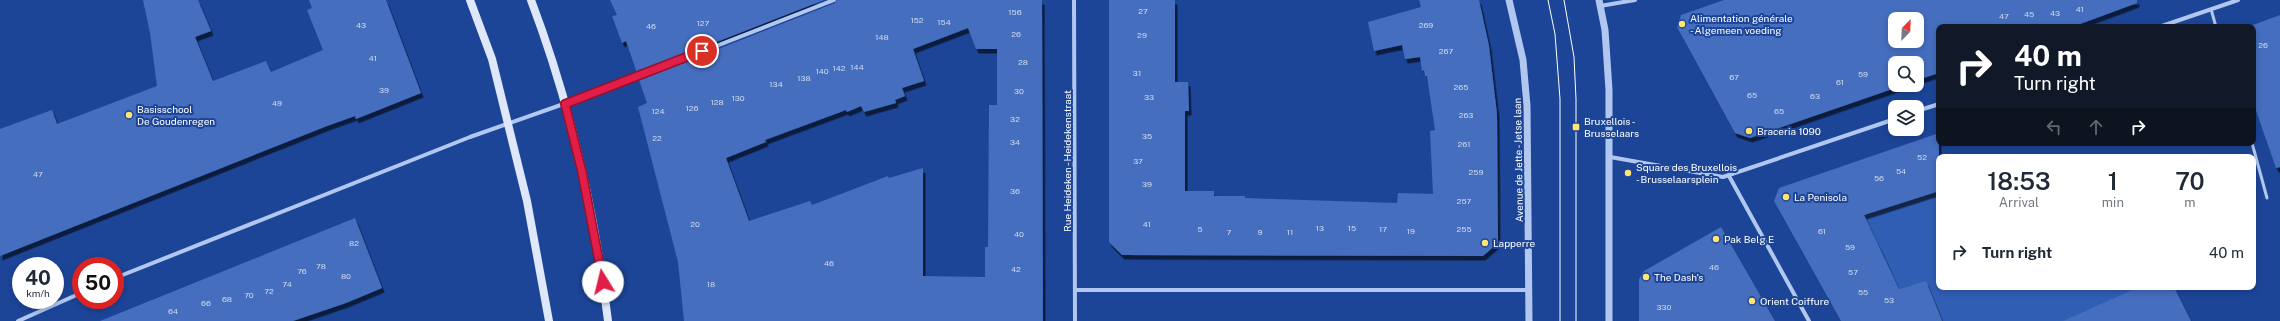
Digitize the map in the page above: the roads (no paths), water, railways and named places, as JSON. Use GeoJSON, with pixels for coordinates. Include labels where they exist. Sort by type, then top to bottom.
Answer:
{"type":"FeatureCollection","features":[{"type":"Feature","properties":{"kind":"main road"},"geometry":{"type":"LineString","coordinates":[[470,0],[492,59],[527,201],[549,321]]}},
{"type":"Feature","properties":{"kind":"main road"},"geometry":{"type":"LineString","coordinates":[[531,0],[551,52],[586,188],[608,321]]}},
{"type":"Feature","properties":{"kind":"street"},"geometry":{"type":"LineString","coordinates":[[124,274],[508,124],[565,104],[834,0]]}},
{"type":"Feature","properties":{"kind":"street","name":"Rue Heideken - Heidekenstraat"},"geometry":{"type":"LineString","coordinates":[[1074,0],[1075,321]]}},
{"type":"Feature","properties":{"kind":"street","name":"Avenue de Jette - Jetse laan"},"geometry":{"type":"LineString","coordinates":[[1509,0],[1520,42],[1526,83],[1529,321]]}},
{"type":"Feature","properties":{"kind":"street"},"geometry":{"type":"LineString","coordinates":[[1609,321],[1609,90],[1605,30],[1600,3],[1635,0]]}},
{"type":"Feature","properties":{"kind":"street"},"geometry":{"type":"LineString","coordinates":[[2168,24],[2238,0]]}},
{"type":"Feature","properties":{"kind":"street"},"geometry":{"type":"LineString","coordinates":[[1924,109],[1936,105]]}},
{"type":"Feature","properties":{"kind":"street"},"geometry":{"type":"LineString","coordinates":[[1610,157],[1716,177],[1729,176],[1888,121]]}},
{"type":"Feature","properties":{"kind":"street"},"geometry":{"type":"LineString","coordinates":[[1729,176],[1809,321]]}},
{"type":"Feature","properties":{"kind":"street"},"geometry":{"type":"LineString","coordinates":[[1075,290],[1529,290]]}},
{"type":"Feature","properties":{"kind":"street"},"geometry":{"type":"LineString","coordinates":[[18,321],[72,297]]}},
{"type":"Feature","properties":{"kind":"lane"},"geometry":{"type":"LineString","coordinates":[[2211,9],[2215,24]]}},
{"type":"Feature","properties":{"kind":"lane"},"geometry":{"type":"LineString","coordinates":[[2256,159],[2266,198]]}},
{"type":"Feature","properties":{"kind":"tram line"},"geometry":{"type":"LineString","coordinates":[[1548,0],[1555,34],[1560,99],[1560,321]]}},
{"type":"Feature","properties":{"kind":"tram line"},"geometry":{"type":"LineString","coordinates":[[1564,0],[1574,57],[1576,99],[1576,321]]}},
{"type":"Feature","properties":{"kind":"place","name":"Alimentation générale - Algemeen voeding"},"geometry":{"type":"Point","coordinates":[1682,24]}},
{"type":"Feature","properties":{"kind":"place","name":"Basisschool De Goudenregen"},"geometry":{"type":"Point","coordinates":[129,115]}},
{"type":"Feature","properties":{"kind":"place","name":"Bruxellois - Brusselaars"},"geometry":{"type":"Point","coordinates":[1576,127]}},
{"type":"Feature","properties":{"kind":"place","name":"Braceria 1090"},"geometry":{"type":"Point","coordinates":[1749,131]}},
{"type":"Feature","properties":{"kind":"place","name":"Square des Bruxellois - Brusselaarsplein"},"geometry":{"type":"Point","coordinates":[1628,173]}},
{"type":"Feature","properties":{"kind":"place","name":"La Penisola"},"geometry":{"type":"Point","coordinates":[1786,197]}},
{"type":"Feature","properties":{"kind":"place","name":"Pak Belg E"},"geometry":{"type":"Point","coordinates":[1716,239]}},
{"type":"Feature","properties":{"kind":"place","name":"Lapperre"},"geometry":{"type":"Point","coordinates":[1485,243]}},
{"type":"Feature","properties":{"kind":"place","name":"The Dash's"},"geometry":{"type":"Point","coordinates":[1646,277]}},
{"type":"Feature","properties":{"kind":"place","name":"Orient Coiffure"},"geometry":{"type":"Point","coordinates":[1752,301]}}]}
